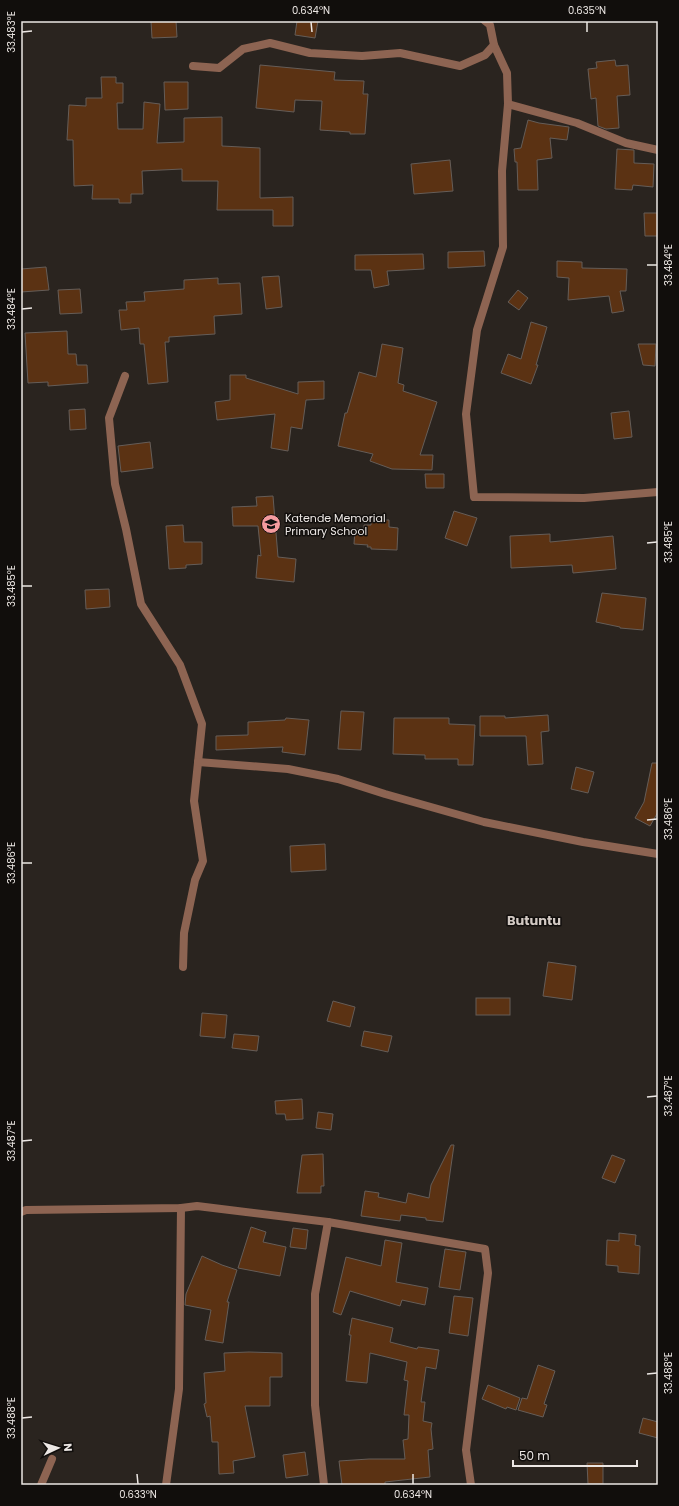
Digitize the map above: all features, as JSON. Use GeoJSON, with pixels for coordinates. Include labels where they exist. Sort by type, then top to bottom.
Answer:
{"type":"FeatureCollection","features":[{"type":"Feature","properties":{"kind":"street"},"geometry":{"type":"LineString","coordinates":[[486,21],[490,25],[494,45],[507,73],[508,104],[502,171],[503,247],[477,330],[466,414],[474,497],[584,498],[658,492]]}},
{"type":"Feature","properties":{"kind":"street"},"geometry":{"type":"LineString","coordinates":[[193,66],[219,68],[243,49],[270,44],[310,53],[362,56],[400,53],[460,66],[485,55],[494,45]]}},
{"type":"Feature","properties":{"kind":"street"},"geometry":{"type":"LineString","coordinates":[[508,104],[577,123],[626,143],[658,150]]}},
{"type":"Feature","properties":{"kind":"street"},"geometry":{"type":"LineString","coordinates":[[125,376],[109,418],[115,484],[141,604],[180,665],[202,724],[194,801],[203,861],[195,880],[184,933],[184,967]]}},
{"type":"Feature","properties":{"kind":"street"},"geometry":{"type":"LineString","coordinates":[[198,762],[288,769],[338,779],[484,822],[583,842],[658,854]]}},
{"type":"Feature","properties":{"kind":"street"},"geometry":{"type":"LineString","coordinates":[[21,1212],[26,1210],[180,1208],[197,1206],[328,1222],[485,1249],[488,1273],[466,1450],[471,1485]]}},
{"type":"Feature","properties":{"kind":"street"},"geometry":{"type":"LineString","coordinates":[[166,1485],[179,1389],[180,1208]]}},
{"type":"Feature","properties":{"kind":"street"},"geometry":{"type":"LineString","coordinates":[[324,1485],[316,1405],[315,1294],[328,1222]]}},
{"type":"Feature","properties":{"kind":"street"},"geometry":{"type":"LineString","coordinates":[[41,1485],[52,1459]]}},
{"type":"Feature","properties":{"kind":"building"},"geometry":{"type":"Polygon","coordinates":[[[151,21],[176,21],[177,37],[152,38],[151,21]]]}},
{"type":"Feature","properties":{"kind":"building"},"geometry":{"type":"Polygon","coordinates":[[[297,21],[318,21],[315,38],[295,35],[297,21]]]}},
{"type":"Feature","properties":{"kind":"building"},"geometry":{"type":"Polygon","coordinates":[[[615,60],[616,66],[628,65],[630,95],[617,96],[619,128],[606,129],[598,126],[596,98],[591,99],[588,69],[597,68],[596,62],[615,60]]]}},
{"type":"Feature","properties":{"kind":"building"},"geometry":{"type":"Polygon","coordinates":[[[260,65],[335,72],[334,80],[364,81],[363,94],[368,94],[365,134],[350,134],[350,132],[320,130],[322,101],[295,100],[294,112],[256,108],[260,65]]]}},
{"type":"Feature","properties":{"kind":"building"},"geometry":{"type":"Polygon","coordinates":[[[101,77],[116,77],[116,83],[123,83],[123,103],[117,103],[118,129],[143,129],[144,102],[160,104],[157,143],[184,142],[184,118],[222,117],[222,146],[260,148],[260,198],[293,197],[293,226],[273,226],[273,210],[217,210],[218,181],[182,181],[182,169],[142,171],[143,194],[131,194],[131,203],[119,203],[119,199],[92,199],[93,185],[74,186],[73,140],[67,140],[69,105],[86,106],[86,98],[102,98],[101,77]]]}},
{"type":"Feature","properties":{"kind":"building"},"geometry":{"type":"Polygon","coordinates":[[[164,82],[188,82],[188,109],[165,110],[164,82]]]}},
{"type":"Feature","properties":{"kind":"building"},"geometry":{"type":"Polygon","coordinates":[[[528,120],[569,127],[567,140],[550,138],[552,158],[537,160],[538,190],[518,190],[517,162],[515,162],[514,149],[521,148],[528,120]]]}},
{"type":"Feature","properties":{"kind":"building"},"geometry":{"type":"Polygon","coordinates":[[[617,149],[634,150],[634,163],[654,164],[653,187],[633,185],[632,190],[615,189],[617,149]]]}},
{"type":"Feature","properties":{"kind":"building"},"geometry":{"type":"Polygon","coordinates":[[[450,160],[453,191],[414,194],[411,164],[450,160]]]}},
{"type":"Feature","properties":{"kind":"building"},"geometry":{"type":"Polygon","coordinates":[[[644,213],[658,213],[658,236],[645,236],[644,213]]]}},
{"type":"Feature","properties":{"kind":"building"},"geometry":{"type":"Polygon","coordinates":[[[484,251],[485,266],[448,268],[448,252],[484,251]]]}},
{"type":"Feature","properties":{"kind":"building"},"geometry":{"type":"Polygon","coordinates":[[[423,254],[424,269],[387,271],[389,285],[374,288],[371,270],[355,270],[355,255],[423,254]]]}},
{"type":"Feature","properties":{"kind":"building"},"geometry":{"type":"Polygon","coordinates":[[[557,261],[582,262],[582,268],[627,269],[626,291],[620,291],[624,311],[612,313],[609,296],[568,300],[569,278],[557,277],[557,261]]]}},
{"type":"Feature","properties":{"kind":"building"},"geometry":{"type":"Polygon","coordinates":[[[46,267],[49,290],[21,292],[21,269],[46,267]]]}},
{"type":"Feature","properties":{"kind":"building"},"geometry":{"type":"Polygon","coordinates":[[[279,276],[282,307],[266,309],[262,277],[279,276]]]}},
{"type":"Feature","properties":{"kind":"building"},"geometry":{"type":"Polygon","coordinates":[[[218,278],[218,284],[240,283],[242,314],[214,316],[215,334],[169,337],[169,342],[165,342],[168,382],[148,384],[144,344],[140,344],[139,328],[121,330],[119,310],[127,310],[126,302],[145,301],[144,292],[184,289],[184,280],[218,278]]]}},
{"type":"Feature","properties":{"kind":"building"},"geometry":{"type":"Polygon","coordinates":[[[80,289],[82,313],[60,314],[58,290],[80,289]]]}},
{"type":"Feature","properties":{"kind":"building"},"geometry":{"type":"Polygon","coordinates":[[[518,290],[528,298],[519,310],[508,302],[518,290]]]}},
{"type":"Feature","properties":{"kind":"building"},"geometry":{"type":"Polygon","coordinates":[[[531,322],[547,327],[536,365],[538,365],[531,384],[501,373],[508,354],[521,359],[531,322]]]}},
{"type":"Feature","properties":{"kind":"building"},"geometry":{"type":"Polygon","coordinates":[[[67,331],[68,354],[76,354],[77,365],[87,365],[88,383],[48,386],[48,382],[28,383],[25,333],[67,331]]]}},
{"type":"Feature","properties":{"kind":"building"},"geometry":{"type":"Polygon","coordinates":[[[382,344],[403,348],[398,383],[404,385],[403,391],[437,402],[420,455],[433,455],[432,470],[392,469],[370,461],[373,454],[338,446],[345,413],[347,413],[359,372],[376,377],[382,344]]]}},
{"type":"Feature","properties":{"kind":"building"},"geometry":{"type":"Polygon","coordinates":[[[638,344],[656,344],[655,366],[643,365],[638,344]]]}},
{"type":"Feature","properties":{"kind":"building"},"geometry":{"type":"Polygon","coordinates":[[[230,375],[246,375],[246,378],[298,394],[298,382],[324,381],[324,399],[306,400],[302,429],[291,427],[288,451],[271,448],[275,414],[217,420],[215,402],[230,400],[230,375]]]}},
{"type":"Feature","properties":{"kind":"building"},"geometry":{"type":"Polygon","coordinates":[[[85,409],[86,429],[70,430],[69,410],[85,409]]]}},
{"type":"Feature","properties":{"kind":"building"},"geometry":{"type":"Polygon","coordinates":[[[629,411],[632,437],[614,439],[611,413],[629,411]]]}},
{"type":"Feature","properties":{"kind":"building"},"geometry":{"type":"Polygon","coordinates":[[[150,442],[153,468],[121,472],[118,446],[150,442]]]}},
{"type":"Feature","properties":{"kind":"building"},"geometry":{"type":"Polygon","coordinates":[[[425,474],[444,474],[444,488],[426,488],[425,474]]]}},
{"type":"Feature","properties":{"kind":"building"},"geometry":{"type":"Polygon","coordinates":[[[273,496],[278,557],[296,559],[294,582],[256,578],[258,555],[261,556],[258,526],[233,526],[232,507],[257,506],[256,497],[273,496]]]}},
{"type":"Feature","properties":{"kind":"building"},"geometry":{"type":"Polygon","coordinates":[[[454,511],[477,518],[467,546],[445,538],[454,511]]]}},
{"type":"Feature","properties":{"kind":"building"},"geometry":{"type":"Polygon","coordinates":[[[371,520],[389,520],[389,527],[398,528],[397,550],[371,549],[371,547],[367,547],[368,545],[354,544],[355,529],[364,529],[364,525],[371,525],[371,520]]]}},
{"type":"Feature","properties":{"kind":"building"},"geometry":{"type":"Polygon","coordinates":[[[183,525],[184,542],[202,542],[202,564],[186,565],[186,568],[169,569],[166,526],[183,525]]]}},
{"type":"Feature","properties":{"kind":"building"},"geometry":{"type":"Polygon","coordinates":[[[550,534],[550,542],[613,536],[616,569],[573,573],[572,565],[511,568],[510,536],[550,534]]]}},
{"type":"Feature","properties":{"kind":"building"},"geometry":{"type":"Polygon","coordinates":[[[109,589],[110,607],[86,609],[85,590],[109,589]]]}},
{"type":"Feature","properties":{"kind":"building"},"geometry":{"type":"Polygon","coordinates":[[[602,593],[646,598],[643,630],[620,628],[596,622],[602,593]]]}},
{"type":"Feature","properties":{"kind":"building"},"geometry":{"type":"Polygon","coordinates":[[[341,711],[364,712],[361,750],[338,749],[341,711]]]}},
{"type":"Feature","properties":{"kind":"building"},"geometry":{"type":"Polygon","coordinates":[[[548,715],[549,731],[541,732],[543,764],[528,765],[526,736],[480,736],[480,716],[505,716],[505,718],[548,715]]]}},
{"type":"Feature","properties":{"kind":"building"},"geometry":{"type":"Polygon","coordinates":[[[286,718],[309,720],[305,755],[282,752],[283,747],[216,750],[216,736],[248,735],[248,722],[285,720],[286,718]]]}},
{"type":"Feature","properties":{"kind":"building"},"geometry":{"type":"Polygon","coordinates":[[[394,718],[449,718],[449,724],[475,725],[473,765],[458,765],[458,759],[425,759],[425,755],[393,754],[394,718]]]}},
{"type":"Feature","properties":{"kind":"building"},"geometry":{"type":"Polygon","coordinates":[[[652,763],[658,763],[658,812],[650,826],[635,818],[644,802],[652,763]]]}},
{"type":"Feature","properties":{"kind":"building"},"geometry":{"type":"Polygon","coordinates":[[[576,767],[594,772],[588,793],[571,789],[576,767]]]}},
{"type":"Feature","properties":{"kind":"building"},"geometry":{"type":"Polygon","coordinates":[[[325,844],[326,870],[291,872],[290,846],[325,844]]]}},
{"type":"Feature","properties":{"kind":"building"},"geometry":{"type":"Polygon","coordinates":[[[548,962],[576,966],[572,1000],[543,996],[548,962]]]}},
{"type":"Feature","properties":{"kind":"building"},"geometry":{"type":"Polygon","coordinates":[[[476,998],[510,998],[510,1015],[476,1015],[476,998]]]}},
{"type":"Feature","properties":{"kind":"building"},"geometry":{"type":"Polygon","coordinates":[[[333,1001],[355,1007],[350,1027],[327,1021],[333,1001]]]}},
{"type":"Feature","properties":{"kind":"building"},"geometry":{"type":"Polygon","coordinates":[[[202,1013],[227,1015],[225,1038],[200,1036],[202,1013]]]}},
{"type":"Feature","properties":{"kind":"building"},"geometry":{"type":"Polygon","coordinates":[[[364,1031],[392,1036],[388,1052],[361,1046],[364,1031]]]}},
{"type":"Feature","properties":{"kind":"building"},"geometry":{"type":"Polygon","coordinates":[[[234,1034],[259,1036],[257,1051],[232,1048],[234,1034]]]}},
{"type":"Feature","properties":{"kind":"building"},"geometry":{"type":"Polygon","coordinates":[[[302,1099],[303,1119],[286,1120],[285,1114],[276,1114],[275,1101],[302,1099]]]}},
{"type":"Feature","properties":{"kind":"building"},"geometry":{"type":"Polygon","coordinates":[[[318,1112],[333,1114],[331,1130],[316,1128],[318,1112]]]}},
{"type":"Feature","properties":{"kind":"building"},"geometry":{"type":"Polygon","coordinates":[[[451,1145],[454,1145],[443,1222],[401,1215],[400,1221],[361,1216],[365,1191],[379,1193],[378,1197],[406,1203],[408,1193],[429,1198],[431,1185],[451,1145]]]}},
{"type":"Feature","properties":{"kind":"building"},"geometry":{"type":"Polygon","coordinates":[[[323,1154],[324,1186],[321,1186],[321,1193],[297,1193],[302,1155],[323,1154]]]}},
{"type":"Feature","properties":{"kind":"building"},"geometry":{"type":"Polygon","coordinates":[[[612,1155],[625,1160],[615,1183],[602,1178],[612,1155]]]}},
{"type":"Feature","properties":{"kind":"building"},"geometry":{"type":"Polygon","coordinates":[[[251,1227],[266,1232],[263,1242],[286,1247],[280,1276],[238,1268],[251,1227]]]}},
{"type":"Feature","properties":{"kind":"building"},"geometry":{"type":"Polygon","coordinates":[[[293,1228],[308,1230],[306,1249],[290,1247],[293,1228]]]}},
{"type":"Feature","properties":{"kind":"building"},"geometry":{"type":"Polygon","coordinates":[[[619,1233],[636,1235],[635,1245],[640,1246],[639,1274],[618,1272],[618,1266],[606,1265],[607,1240],[619,1241],[619,1233]]]}},
{"type":"Feature","properties":{"kind":"building"},"geometry":{"type":"Polygon","coordinates":[[[385,1240],[402,1243],[396,1282],[428,1288],[425,1305],[402,1300],[400,1306],[350,1291],[341,1315],[333,1312],[346,1257],[381,1266],[385,1240]]]}},
{"type":"Feature","properties":{"kind":"building"},"geometry":{"type":"Polygon","coordinates":[[[445,1249],[466,1252],[460,1290],[439,1287],[445,1249]]]}},
{"type":"Feature","properties":{"kind":"building"},"geometry":{"type":"Polygon","coordinates":[[[202,1256],[237,1270],[227,1302],[229,1302],[223,1343],[205,1340],[211,1310],[185,1305],[186,1294],[202,1256]]]}},
{"type":"Feature","properties":{"kind":"building"},"geometry":{"type":"Polygon","coordinates":[[[454,1296],[473,1298],[468,1336],[449,1333],[454,1296]]]}},
{"type":"Feature","properties":{"kind":"building"},"geometry":{"type":"Polygon","coordinates":[[[352,1318],[393,1328],[390,1342],[417,1349],[418,1347],[439,1350],[436,1369],[426,1367],[421,1402],[425,1402],[423,1421],[432,1423],[431,1429],[433,1449],[428,1450],[430,1477],[385,1482],[385,1485],[342,1485],[339,1461],[405,1459],[403,1440],[408,1439],[409,1415],[404,1415],[408,1381],[404,1380],[407,1362],[370,1353],[367,1383],[346,1381],[351,1335],[349,1335],[352,1318]]]}},
{"type":"Feature","properties":{"kind":"building"},"geometry":{"type":"Polygon","coordinates":[[[224,1353],[282,1353],[282,1377],[270,1377],[270,1406],[245,1406],[255,1457],[233,1461],[234,1473],[219,1474],[218,1442],[212,1442],[210,1416],[207,1417],[204,1404],[206,1403],[204,1373],[225,1371],[224,1353]]]}},
{"type":"Feature","properties":{"kind":"building"},"geometry":{"type":"Polygon","coordinates":[[[538,1365],[555,1371],[544,1404],[547,1405],[543,1417],[518,1410],[522,1398],[527,1399],[538,1365]]]}},
{"type":"Feature","properties":{"kind":"building"},"geometry":{"type":"Polygon","coordinates":[[[488,1385],[520,1398],[516,1410],[507,1407],[506,1409],[482,1399],[488,1385]]]}},
{"type":"Feature","properties":{"kind":"building"},"geometry":{"type":"Polygon","coordinates":[[[643,1418],[658,1422],[658,1438],[639,1433],[643,1418]]]}},
{"type":"Feature","properties":{"kind":"building"},"geometry":{"type":"Polygon","coordinates":[[[305,1452],[308,1475],[286,1478],[283,1455],[305,1452]]]}},
{"type":"Feature","properties":{"kind":"building"},"geometry":{"type":"Polygon","coordinates":[[[587,1463],[603,1463],[603,1484],[588,1484],[587,1463]]]}},
{"type":"Feature","properties":{"kind":"place","name":"Katende Memorial Primary School"},"geometry":{"type":"Point","coordinates":[271,524]}},
{"type":"Feature","properties":{"kind":"district","name":"Butuntu"},"geometry":{"type":"Point","coordinates":[534,920]}}]}
